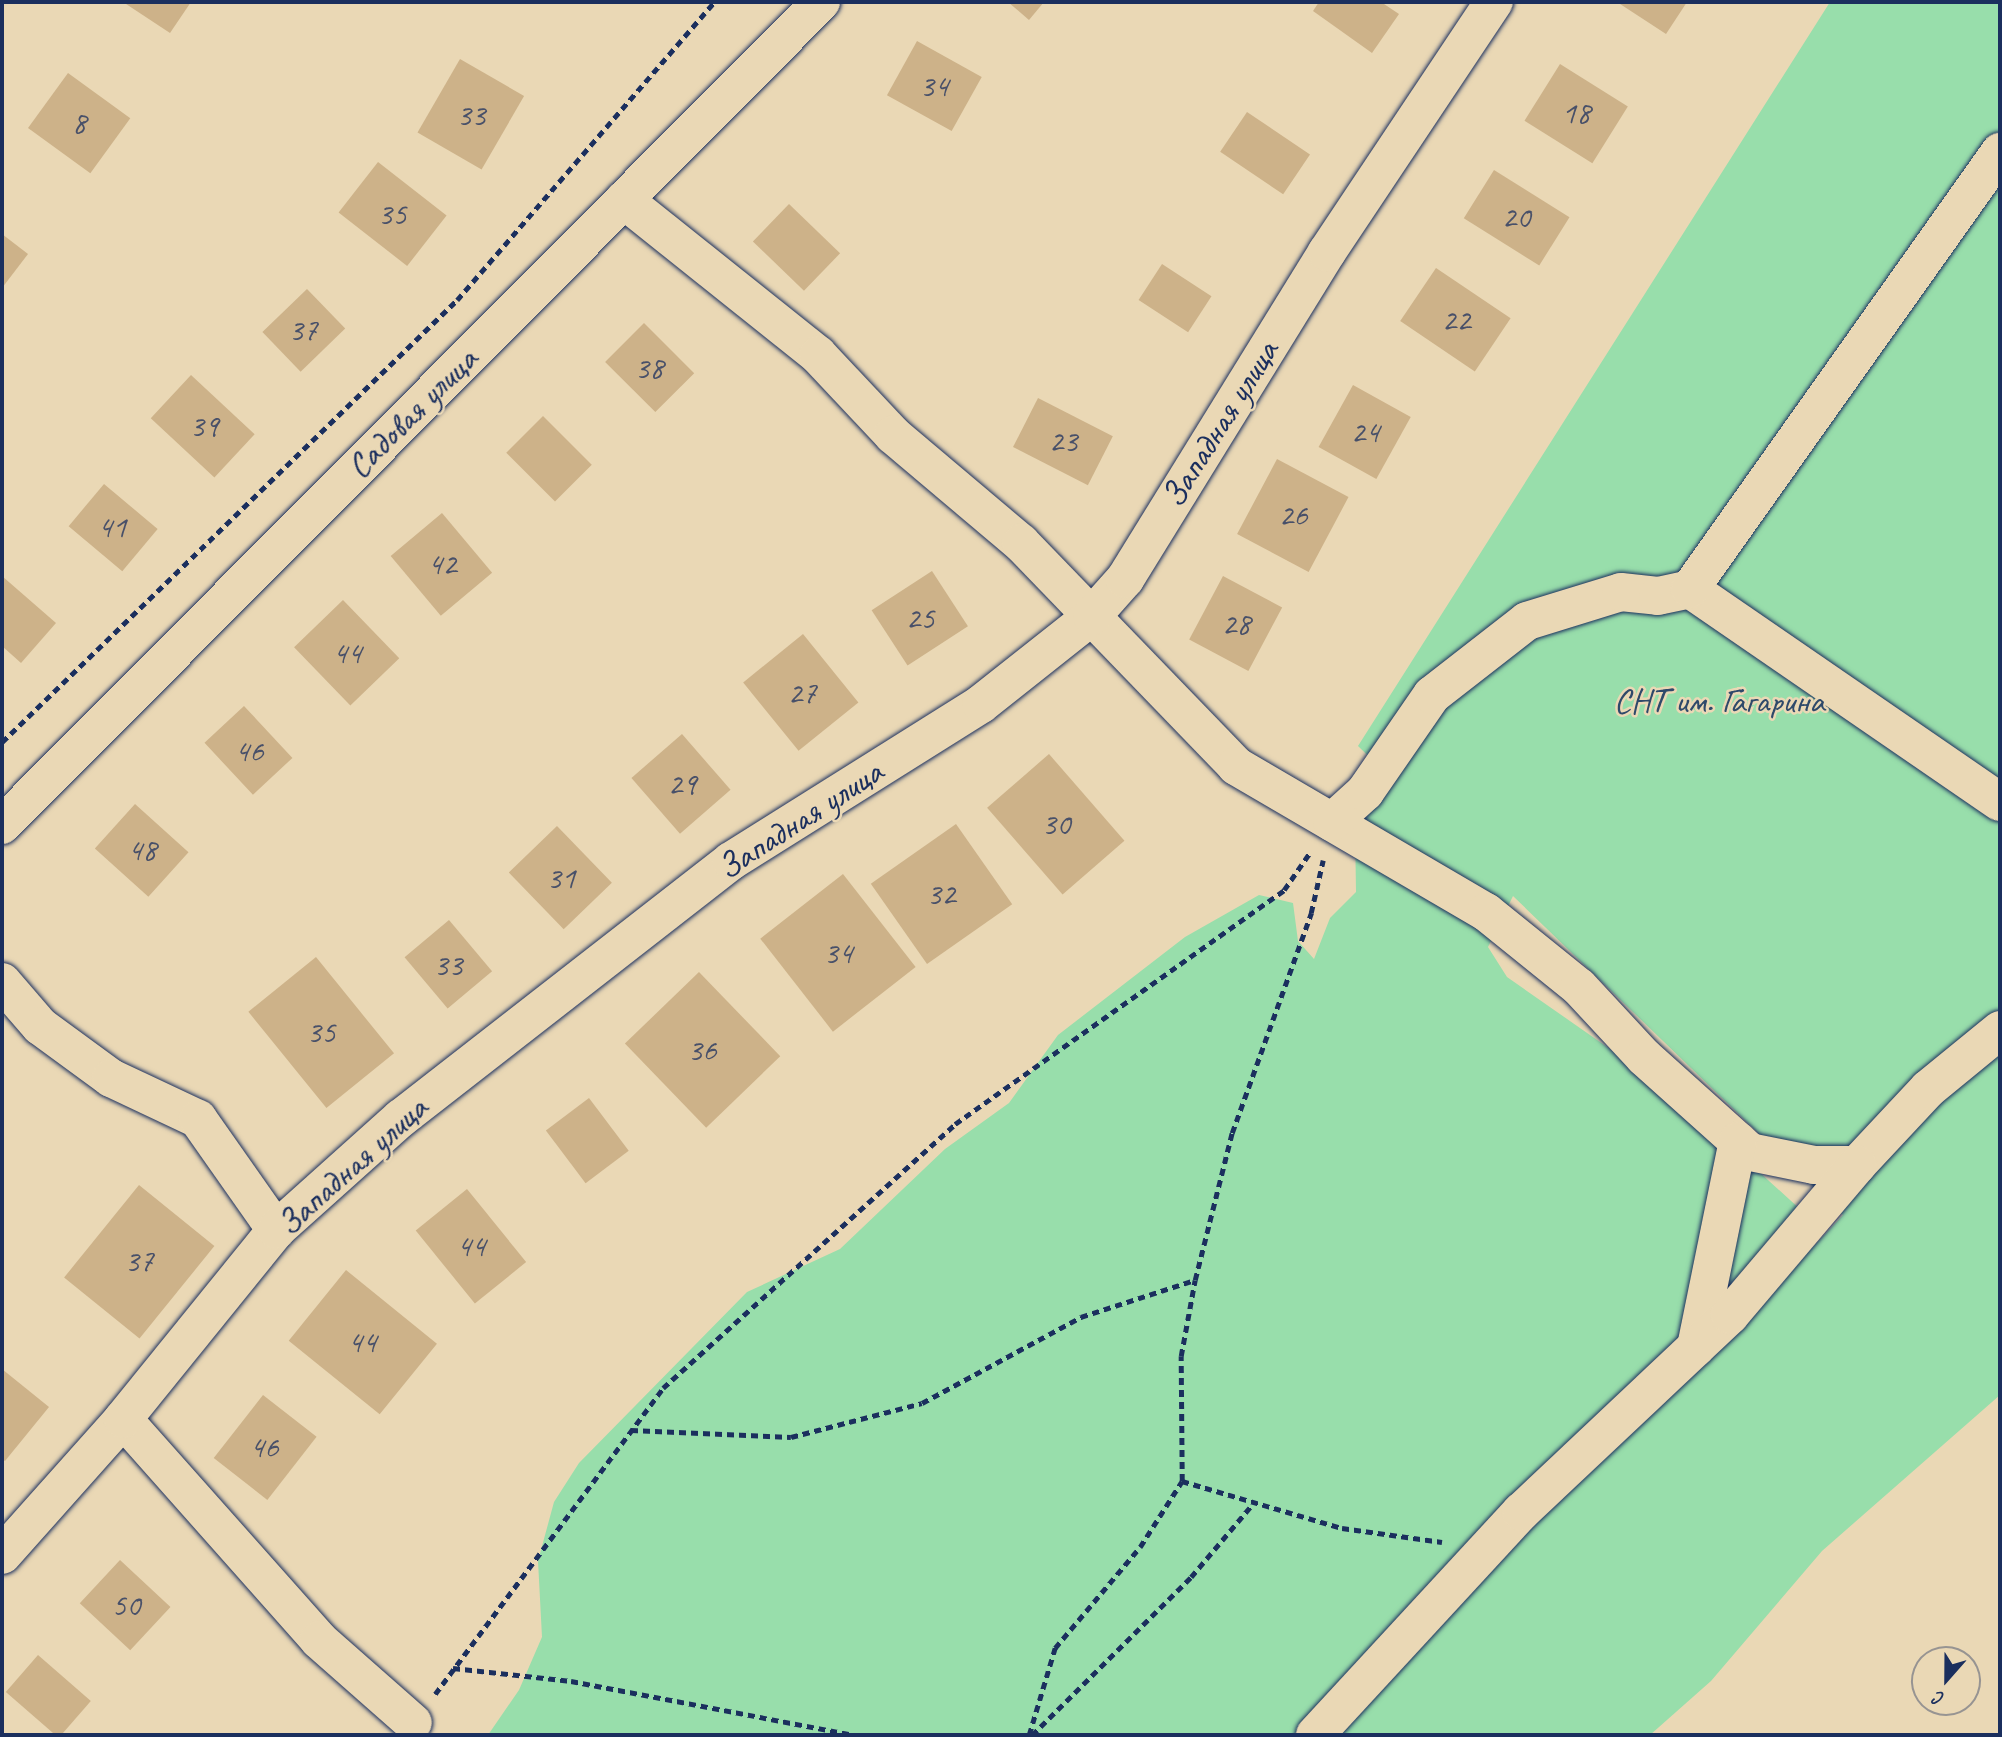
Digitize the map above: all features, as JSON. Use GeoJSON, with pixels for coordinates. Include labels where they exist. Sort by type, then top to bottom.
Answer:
{"type":"FeatureCollection","features":[{"type":"Feature","properties":{"kind":"street","name":"Садовая улица"},"geometry":{"type":"LineString","coordinates":[[2,825],[821,2]]}},
{"type":"Feature","properties":{"kind":"street","name":"Западная улица"},"geometry":{"type":"LineString","coordinates":[[2,1555],[123,1419],[276,1230],[401,1118],[731,861],[981,704],[1092,616],[1125,579],[1327,252],[1494,2]]}},
{"type":"Feature","properties":{"kind":"street"},"geometry":{"type":"LineString","coordinates":[[1332,821],[1366,792],[1432,695],[1527,621],[1621,592],[1658,596],[1690,589],[1996,166]]}},
{"type":"Feature","properties":{"kind":"street"},"geometry":{"type":"LineString","coordinates":[[624,201],[818,355],[893,435],[1021,543],[1236,766],[1486,912],[1579,987],[1644,1057],[1738,1141],[1763,1155],[1857,1165]]}},
{"type":"Feature","properties":{"kind":"street"},"geometry":{"type":"LineString","coordinates":[[1690,589],[2000,802]]}},
{"type":"Feature","properties":{"kind":"street"},"geometry":{"type":"LineString","coordinates":[[2,982],[40,1026],[111,1078],[198,1119],[276,1230]]}},
{"type":"Feature","properties":{"kind":"street"},"geometry":{"type":"LineString","coordinates":[[1315,1735],[1487,1549],[1696,1347],[1796,1243],[1857,1165],[1928,1089],[2000,1030]]}},
{"type":"Feature","properties":{"kind":"street"},"geometry":{"type":"LineString","coordinates":[[1696,1347],[1738,1141]]}},
{"type":"Feature","properties":{"kind":"street"},"geometry":{"type":"LineString","coordinates":[[123,1419],[319,1640],[413,1723]]}},
{"type":"Feature","properties":{"kind":"path"},"geometry":{"type":"LineString","coordinates":[[2,742],[457,300],[714,2]]}},
{"type":"Feature","properties":{"kind":"path"},"geometry":{"type":"LineString","coordinates":[[1031,1735],[1055,1648],[1140,1548],[1182,1481],[1181,1356],[1195,1280],[1231,1133],[1311,913],[1332,821]]}},
{"type":"Feature","properties":{"kind":"path"},"geometry":{"type":"LineString","coordinates":[[413,1723],[663,1388],[955,1124],[1284,890],[1332,821]]}},
{"type":"Feature","properties":{"kind":"path"},"geometry":{"type":"LineString","coordinates":[[631,1430],[791,1437],[909,1406],[1081,1317],[1195,1280]]}},
{"type":"Feature","properties":{"kind":"path"},"geometry":{"type":"LineString","coordinates":[[1182,1481],[1251,1506],[1342,1528],[1487,1549]]}},
{"type":"Feature","properties":{"kind":"path"},"geometry":{"type":"LineString","coordinates":[[1031,1735],[1191,1577],[1251,1506]]}},
{"type":"Feature","properties":{"kind":"path"},"geometry":{"type":"LineString","coordinates":[[453,1668],[571,1681],[854,1735]]}},
{"type":"Feature","properties":{"kind":"green space","name":"СНТ им. Гагарина"},"geometry":{"type":"Polygon","coordinates":[[[1830,2],[2000,2],[2000,1395],[1822,1551],[1711,1681],[1650,1735],[488,1735],[519,1690],[542,1637],[538,1561],[554,1502],[579,1463],[747,1292],[840,1249],[945,1149],[1009,1103],[1058,1035],[1185,937],[1259,895],[1293,903],[1298,941],[1314,959],[1330,918],[1356,892],[1355,826],[1391,778],[1358,746],[1830,2]],[[1513,896],[1488,947],[1507,977],[1640,1070],[1745,1159],[1801,1210],[1813,1247],[1843,1215],[1513,896]]]}},
{"type":"Feature","properties":{"kind":"building"},"geometry":{"type":"Polygon","coordinates":[[[123,2],[191,2],[170,33],[123,2]]]}},
{"type":"Feature","properties":{"kind":"building"},"geometry":{"type":"Polygon","coordinates":[[[1008,2],[1044,2],[1029,20],[1008,2]]]}},
{"type":"Feature","properties":{"kind":"building"},"geometry":{"type":"Polygon","coordinates":[[[1319,2],[1381,2],[1399,14],[1372,53],[1313,11],[1319,2]]]}},
{"type":"Feature","properties":{"kind":"building"},"geometry":{"type":"Polygon","coordinates":[[[1617,2],[1687,2],[1666,34],[1617,2]]]}},
{"type":"Feature","properties":{"kind":"building"},"geometry":{"type":"Polygon","coordinates":[[[917,41],[982,77],[952,131],[887,95],[917,41]]]}},
{"type":"Feature","properties":{"kind":"building"},"geometry":{"type":"Polygon","coordinates":[[[460,59],[524,96],[482,170],[418,133],[460,59]]]}},
{"type":"Feature","properties":{"kind":"building"},"geometry":{"type":"Polygon","coordinates":[[[1560,64],[1628,106],[1592,163],[1524,121],[1560,64]]]}},
{"type":"Feature","properties":{"kind":"building"},"geometry":{"type":"Polygon","coordinates":[[[68,73],[130,118],[90,173],[28,128],[68,73]]]}},
{"type":"Feature","properties":{"kind":"building"},"geometry":{"type":"Polygon","coordinates":[[[1247,112],[1310,154],[1283,194],[1220,152],[1247,112]]]}},
{"type":"Feature","properties":{"kind":"building"},"geometry":{"type":"Polygon","coordinates":[[[378,162],[447,216],[407,266],[339,212],[378,162]]]}},
{"type":"Feature","properties":{"kind":"building"},"geometry":{"type":"Polygon","coordinates":[[[1494,170],[1569,217],[1539,266],[1464,218],[1494,170]]]}},
{"type":"Feature","properties":{"kind":"building"},"geometry":{"type":"Polygon","coordinates":[[[789,204],[840,253],[804,291],[753,241],[789,204]]]}},
{"type":"Feature","properties":{"kind":"building"},"geometry":{"type":"Polygon","coordinates":[[[2,234],[28,254],[2,288],[2,234]]]}},
{"type":"Feature","properties":{"kind":"building"},"geometry":{"type":"Polygon","coordinates":[[[1162,264],[1211,296],[1188,332],[1139,300],[1162,264]]]}},
{"type":"Feature","properties":{"kind":"building"},"geometry":{"type":"Polygon","coordinates":[[[1436,268],[1511,318],[1475,371],[1400,321],[1436,268]]]}},
{"type":"Feature","properties":{"kind":"building"},"geometry":{"type":"Polygon","coordinates":[[[307,289],[345,329],[301,372],[262,332],[307,289]]]}},
{"type":"Feature","properties":{"kind":"building"},"geometry":{"type":"Polygon","coordinates":[[[644,323],[694,373],[655,412],[605,362],[644,323]]]}},
{"type":"Feature","properties":{"kind":"building"},"geometry":{"type":"Polygon","coordinates":[[[191,375],[255,434],[214,477],[151,418],[191,375]]]}},
{"type":"Feature","properties":{"kind":"building"},"geometry":{"type":"Polygon","coordinates":[[[1353,385],[1411,417],[1376,479],[1319,447],[1353,385]]]}},
{"type":"Feature","properties":{"kind":"building"},"geometry":{"type":"Polygon","coordinates":[[[1038,398],[1113,436],[1088,485],[1013,447],[1038,398]]]}},
{"type":"Feature","properties":{"kind":"building"},"geometry":{"type":"Polygon","coordinates":[[[543,416],[592,465],[555,502],[506,453],[543,416]]]}},
{"type":"Feature","properties":{"kind":"building"},"geometry":{"type":"Polygon","coordinates":[[[1277,459],[1349,497],[1309,572],[1237,534],[1277,459]]]}},
{"type":"Feature","properties":{"kind":"building"},"geometry":{"type":"Polygon","coordinates":[[[104,484],[158,529],[122,571],[69,526],[104,484]]]}},
{"type":"Feature","properties":{"kind":"building"},"geometry":{"type":"Polygon","coordinates":[[[442,513],[492,573],[441,616],[391,556],[442,513]]]}},
{"type":"Feature","properties":{"kind":"building"},"geometry":{"type":"Polygon","coordinates":[[[932,571],[968,626],[908,666],[872,610],[932,571]]]}},
{"type":"Feature","properties":{"kind":"building"},"geometry":{"type":"Polygon","coordinates":[[[2,576],[56,623],[21,663],[2,646],[2,576]]]}},
{"type":"Feature","properties":{"kind":"building"},"geometry":{"type":"Polygon","coordinates":[[[1223,576],[1282,607],[1248,671],[1189,640],[1223,576]]]}},
{"type":"Feature","properties":{"kind":"building"},"geometry":{"type":"Polygon","coordinates":[[[343,600],[399,658],[350,706],[294,647],[343,600]]]}},
{"type":"Feature","properties":{"kind":"building"},"geometry":{"type":"Polygon","coordinates":[[[803,634],[858,702],[799,751],[743,682],[803,634]]]}},
{"type":"Feature","properties":{"kind":"building"},"geometry":{"type":"Polygon","coordinates":[[[244,706],[292,758],[253,795],[205,743],[244,706]]]}},
{"type":"Feature","properties":{"kind":"building"},"geometry":{"type":"Polygon","coordinates":[[[682,734],[731,790],[680,834],[631,778],[682,734]]]}},
{"type":"Feature","properties":{"kind":"building"},"geometry":{"type":"Polygon","coordinates":[[[1049,754],[1124,841],[1063,895],[987,808],[1049,754]]]}},
{"type":"Feature","properties":{"kind":"building"},"geometry":{"type":"Polygon","coordinates":[[[135,804],[189,852],[148,897],[95,849],[135,804]]]}},
{"type":"Feature","properties":{"kind":"building"},"geometry":{"type":"Polygon","coordinates":[[[956,824],[1012,904],[927,964],[871,884],[956,824]]]}},
{"type":"Feature","properties":{"kind":"building"},"geometry":{"type":"Polygon","coordinates":[[[557,826],[612,883],[564,929],[509,873],[557,826]]]}},
{"type":"Feature","properties":{"kind":"building"},"geometry":{"type":"Polygon","coordinates":[[[843,874],[916,967],[833,1032],[760,939],[843,874]]]}},
{"type":"Feature","properties":{"kind":"building"},"geometry":{"type":"Polygon","coordinates":[[[449,920],[492,971],[448,1009],[405,957],[449,920]]]}},
{"type":"Feature","properties":{"kind":"building"},"geometry":{"type":"Polygon","coordinates":[[[316,957],[394,1053],[326,1108],[248,1012],[316,957]]]}},
{"type":"Feature","properties":{"kind":"building"},"geometry":{"type":"Polygon","coordinates":[[[699,972],[780,1056],[706,1128],[625,1044],[699,972]]]}},
{"type":"Feature","properties":{"kind":"building"},"geometry":{"type":"Polygon","coordinates":[[[589,1098],[629,1151],[586,1183],[546,1130],[589,1098]]]}},
{"type":"Feature","properties":{"kind":"building"},"geometry":{"type":"Polygon","coordinates":[[[139,1185],[214,1246],[139,1339],[64,1277],[139,1185]]]}},
{"type":"Feature","properties":{"kind":"building"},"geometry":{"type":"Polygon","coordinates":[[[467,1189],[526,1262],[475,1304],[416,1231],[467,1189]]]}},
{"type":"Feature","properties":{"kind":"building"},"geometry":{"type":"Polygon","coordinates":[[[346,1270],[437,1344],[380,1414],[289,1341],[346,1270]]]}},
{"type":"Feature","properties":{"kind":"building"},"geometry":{"type":"Polygon","coordinates":[[[2,1369],[49,1407],[5,1461],[2,1459],[2,1369]]]}},
{"type":"Feature","properties":{"kind":"building"},"geometry":{"type":"Polygon","coordinates":[[[263,1395],[317,1437],[267,1500],[214,1458],[263,1395]]]}},
{"type":"Feature","properties":{"kind":"building"},"geometry":{"type":"Polygon","coordinates":[[[120,1560],[170,1607],[130,1650],[80,1603],[120,1560]]]}},
{"type":"Feature","properties":{"kind":"building"},"geometry":{"type":"Polygon","coordinates":[[[38,1655],[91,1701],[61,1735],[55,1735],[6,1692],[38,1655]]]}}]}
